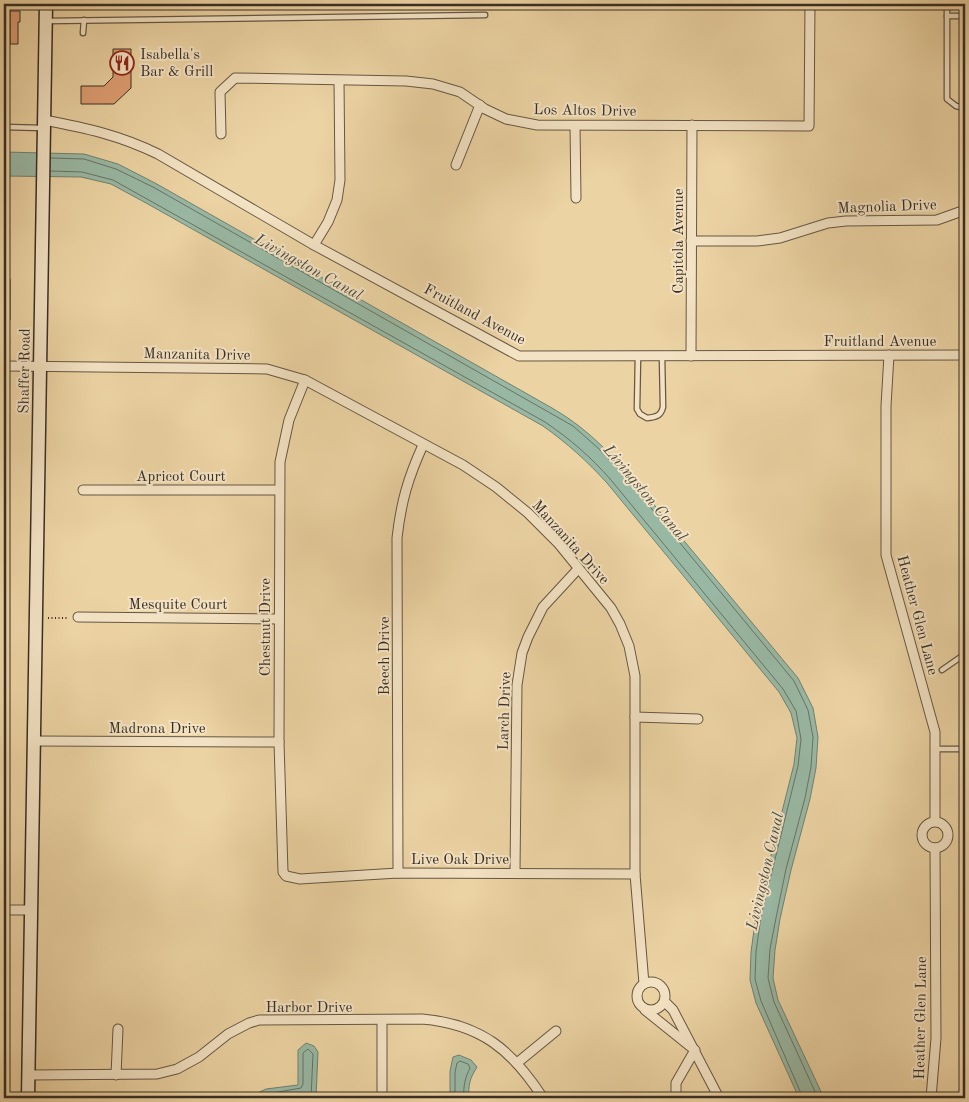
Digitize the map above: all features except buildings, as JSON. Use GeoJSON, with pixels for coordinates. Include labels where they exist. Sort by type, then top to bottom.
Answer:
{"type":"FeatureCollection","features":[{"type":"Feature","properties":{"kind":"main road","name":"Shaffer Road"},"geometry":{"type":"LineString","coordinates":[[28,1098],[46,4]]}},
{"type":"Feature","properties":{"kind":"street","name":"Los Altos Drive"},"geometry":{"type":"LineString","coordinates":[[221,134],[220,92],[235,78],[406,81],[433,84],[460,92],[506,119],[537,125],[809,126],[810,4]]}},
{"type":"Feature","properties":{"kind":"street"},"geometry":{"type":"LineString","coordinates":[[314,245],[328,222],[337,200],[340,180],[339,81]]}},
{"type":"Feature","properties":{"kind":"street"},"geometry":{"type":"LineString","coordinates":[[456,165],[480,105]]}},
{"type":"Feature","properties":{"kind":"street","name":"Fruitland Avenue"},"geometry":{"type":"LineString","coordinates":[[44,124],[98,131],[133,142],[158,154],[314,245],[519,356],[965,355]]}},
{"type":"Feature","properties":{"kind":"street","name":"Capitola Avenue"},"geometry":{"type":"LineString","coordinates":[[691,356],[692,125]]}},
{"type":"Feature","properties":{"kind":"street"},"geometry":{"type":"LineString","coordinates":[[575,126],[576,198]]}},
{"type":"Feature","properties":{"kind":"street","name":"Magnolia Drive"},"geometry":{"type":"LineString","coordinates":[[691,241],[757,241],[780,238],[828,223],[846,221],[937,220],[965,210]]}},
{"type":"Feature","properties":{"kind":"street","name":"Heather Glen Lane"},"geometry":{"type":"LineString","coordinates":[[889,355],[886,406],[886,555],[935,732],[935,821]]}},
{"type":"Feature","properties":{"kind":"street","name":"Manzanita Drive"},"geometry":{"type":"LineString","coordinates":[[4,366],[267,369],[304,380],[462,465],[496,487],[544,528],[612,608],[629,646],[635,676],[634,874],[644,984]]}},
{"type":"Feature","properties":{"kind":"street","name":"Chestnut Drive"},"geometry":{"type":"LineString","coordinates":[[286,876],[282,868],[279,742],[280,462],[289,420],[304,380]]}},
{"type":"Feature","properties":{"kind":"street","name":"Beech Drive"},"geometry":{"type":"LineString","coordinates":[[398,872],[397,538],[402,502],[410,475],[423,445]]}},
{"type":"Feature","properties":{"kind":"street","name":"Apricot Court"},"geometry":{"type":"LineString","coordinates":[[83,490],[280,490]]}},
{"type":"Feature","properties":{"kind":"street","name":"Larch Drive"},"geometry":{"type":"LineString","coordinates":[[514,872],[517,685],[522,653],[543,607],[578,569]]}},
{"type":"Feature","properties":{"kind":"street","name":"Mesquite Court"},"geometry":{"type":"LineString","coordinates":[[78,617],[279,619]]}},
{"type":"Feature","properties":{"kind":"street"},"geometry":{"type":"LineString","coordinates":[[635,718],[698,720]]}},
{"type":"Feature","properties":{"kind":"street","name":"Madrona Drive"},"geometry":{"type":"LineString","coordinates":[[34,741],[279,742]]}},
{"type":"Feature","properties":{"kind":"street"},"geometry":{"type":"LineString","coordinates":[[935,821],[945,826],[948,836],[944,845],[935,848],[925,844],[921,837],[922,830],[926,824],[935,821]]}},
{"type":"Feature","properties":{"kind":"street","name":"Heather Glen Lane"},"geometry":{"type":"LineString","coordinates":[[931,1098],[936,1038],[935,848]]}},
{"type":"Feature","properties":{"kind":"street","name":"Live Oak Drive"},"geometry":{"type":"LineString","coordinates":[[286,876],[300,879],[398,872],[634,874]]}},
{"type":"Feature","properties":{"kind":"street"},"geometry":{"type":"LineString","coordinates":[[4,910],[31,910]]}},
{"type":"Feature","properties":{"kind":"street"},"geometry":{"type":"LineString","coordinates":[[695,1050],[641,1007],[636,999],[638,990],[644,984],[652,982],[660,985],[664,992],[665,1002],[673,1010],[695,1050],[718,1098]]}},
{"type":"Feature","properties":{"kind":"street"},"geometry":{"type":"LineString","coordinates":[[645,1010],[654,1010],[665,1002]]}},
{"type":"Feature","properties":{"kind":"street","name":"Harbor Drive"},"geometry":{"type":"LineString","coordinates":[[29,1075],[157,1074],[177,1070],[199,1057],[228,1034],[259,1020],[422,1019],[436,1020],[464,1028],[496,1043],[530,1077],[544,1098]]}},
{"type":"Feature","properties":{"kind":"street"},"geometry":{"type":"LineString","coordinates":[[382,1020],[382,1098]]}},
{"type":"Feature","properties":{"kind":"street"},"geometry":{"type":"LineString","coordinates":[[116,1075],[118,1029]]}},
{"type":"Feature","properties":{"kind":"street"},"geometry":{"type":"LineString","coordinates":[[517,1063],[556,1031]]}},
{"type":"Feature","properties":{"kind":"street"},"geometry":{"type":"LineString","coordinates":[[676,1098],[676,1083],[695,1050]]}},
{"type":"Feature","properties":{"kind":"lane"},"geometry":{"type":"LineString","coordinates":[[947,4],[947,99],[956,106],[965,108]]}},
{"type":"Feature","properties":{"kind":"lane"},"geometry":{"type":"LineString","coordinates":[[46,21],[485,15]]}},
{"type":"Feature","properties":{"kind":"lane"},"geometry":{"type":"LineString","coordinates":[[947,16],[965,16]]}},
{"type":"Feature","properties":{"kind":"lane"},"geometry":{"type":"LineString","coordinates":[[83,33],[84,20]]}},
{"type":"Feature","properties":{"kind":"lane"},"geometry":{"type":"LineString","coordinates":[[4,127],[44,124]]}},
{"type":"Feature","properties":{"kind":"lane"},"geometry":{"type":"LineString","coordinates":[[638,356],[637,409],[640,414],[647,418],[658,416],[662,413],[662,356]]}},
{"type":"Feature","properties":{"kind":"lane"},"geometry":{"type":"LineString","coordinates":[[942,670],[965,654]]}},
{"type":"Feature","properties":{"kind":"lane"},"geometry":{"type":"LineString","coordinates":[[935,749],[965,749]]}},
{"type":"Feature","properties":{"kind":"path"},"geometry":{"type":"LineString","coordinates":[[36,619],[78,617]]}},
{"type":"Feature","properties":{"kind":"water"},"geometry":{"type":"Polygon","coordinates":[[[4,152],[84,154],[118,164],[155,183],[552,408],[592,437],[626,471],[798,678],[813,708],[818,737],[816,768],[780,919],[773,978],[778,1000],[824,1098],[799,1098],[756,1003],[750,980],[751,952],[756,915],[794,764],[797,738],[791,713],[779,692],[607,483],[592,467],[543,426],[146,203],[111,184],[81,177],[4,176],[4,152]]]}},
{"type":"Feature","properties":{"kind":"water"},"geometry":{"type":"Polygon","coordinates":[[[306,1043],[314,1046],[318,1052],[316,1098],[247,1098],[266,1089],[298,1085],[298,1050],[306,1043]]]}},
{"type":"Feature","properties":{"kind":"water"},"geometry":{"type":"Polygon","coordinates":[[[459,1055],[471,1060],[477,1067],[470,1082],[469,1098],[450,1098],[450,1071],[453,1057],[459,1055]]]}},
{"type":"Feature","properties":{"kind":"place","name":"Isabella's Bar & Grill"},"geometry":{"type":"Point","coordinates":[122,63]}},
{"type":"Feature","properties":{"kind":"water label","name":"Livingston Canal"},"geometry":{"type":"Point","coordinates":[309,266]}},
{"type":"Feature","properties":{"kind":"water label","name":"Livingston Canal"},"geometry":{"type":"Point","coordinates":[646,492]}},
{"type":"Feature","properties":{"kind":"water label","name":"Livingston Canal"},"geometry":{"type":"Point","coordinates":[764,871]}}]}
